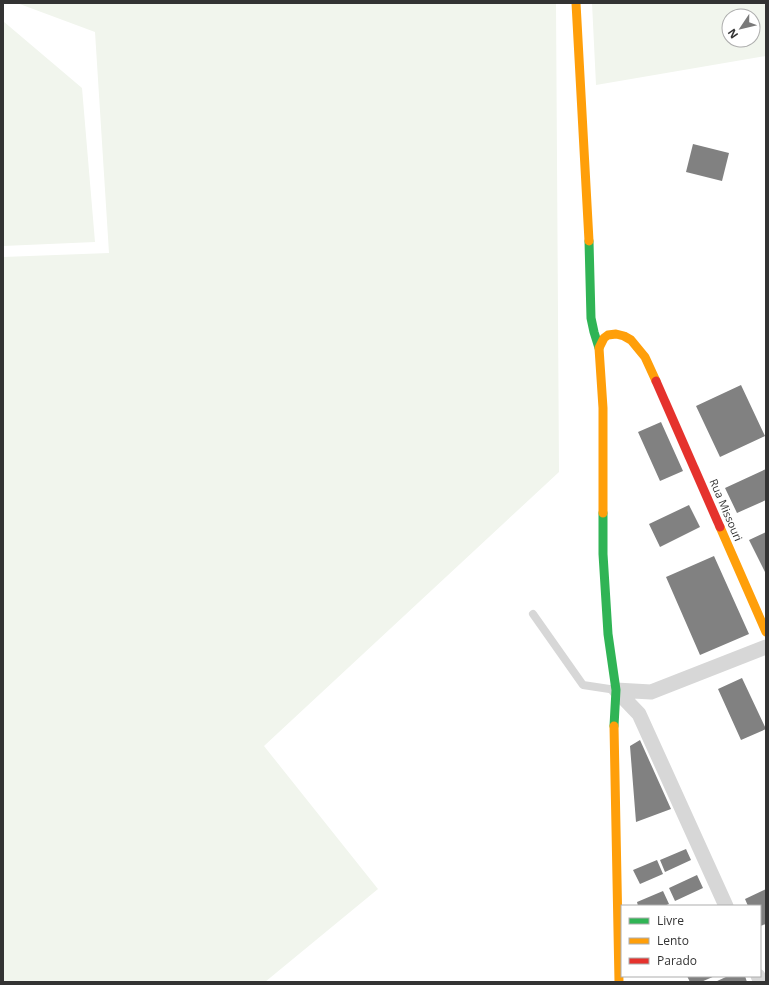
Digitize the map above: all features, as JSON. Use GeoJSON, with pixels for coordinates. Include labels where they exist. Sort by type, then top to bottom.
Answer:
{"type":"FeatureCollection","features":[{"type":"Feature","properties":{"kind":"street"},"geometry":{"type":"LineString","coordinates":[[576,3],[591,288],[591,321],[593,335],[599,348],[604,408],[603,554],[608,634],[616,690],[613,736],[619,982]]}},
{"type":"Feature","properties":{"kind":"street","name":"Rua Missouri"},"geometry":{"type":"LineString","coordinates":[[599,348],[607,335],[615,334],[628,337],[634,341],[647,360],[665,398],[766,632]]}},
{"type":"Feature","properties":{"kind":"street"},"geometry":{"type":"LineString","coordinates":[[616,690],[651,692],[766,647]]}},
{"type":"Feature","properties":{"kind":"street"},"geometry":{"type":"LineString","coordinates":[[616,690],[639,714],[726,905]]}},
{"type":"Feature","properties":{"kind":"lane"},"geometry":{"type":"LineString","coordinates":[[533,614],[583,685],[616,690]]}},
{"type":"Feature","properties":{"kind":"shaded area"},"geometry":{"type":"Polygon","coordinates":[[[17,3],[556,3],[559,472],[264,746],[378,889],[265,982],[4,982],[3,979],[3,257],[109,253],[95,32],[17,3]]]}},
{"type":"Feature","properties":{"kind":"shaded area"},"geometry":{"type":"Polygon","coordinates":[[[592,3],[766,3],[766,56],[596,85],[592,3]]]}},
{"type":"Feature","properties":{"kind":"shaded area"},"geometry":{"type":"Polygon","coordinates":[[[3,21],[82,88],[95,242],[3,246],[3,21]]]}},
{"type":"Feature","properties":{"kind":"building"},"geometry":{"type":"Polygon","coordinates":[[[693,144],[729,153],[722,181],[686,172],[693,144]]]}},
{"type":"Feature","properties":{"kind":"building"},"geometry":{"type":"Polygon","coordinates":[[[741,385],[765,436],[720,457],[696,406],[741,385]]]}},
{"type":"Feature","properties":{"kind":"building"},"geometry":{"type":"Polygon","coordinates":[[[661,422],[683,471],[660,481],[638,432],[661,422]]]}},
{"type":"Feature","properties":{"kind":"building"},"geometry":{"type":"Polygon","coordinates":[[[766,469],[766,500],[737,513],[725,488],[766,469]]]}},
{"type":"Feature","properties":{"kind":"building"},"geometry":{"type":"Polygon","coordinates":[[[689,505],[700,527],[660,547],[649,524],[689,505]]]}},
{"type":"Feature","properties":{"kind":"building"},"geometry":{"type":"Polygon","coordinates":[[[766,532],[766,574],[749,540],[766,532]]]}},
{"type":"Feature","properties":{"kind":"building"},"geometry":{"type":"Polygon","coordinates":[[[714,556],[749,634],[700,655],[666,577],[714,556]]]}},
{"type":"Feature","properties":{"kind":"building"},"geometry":{"type":"Polygon","coordinates":[[[742,678],[766,729],[741,740],[718,689],[742,678]]]}},
{"type":"Feature","properties":{"kind":"building"},"geometry":{"type":"Polygon","coordinates":[[[640,740],[671,809],[636,822],[630,746],[640,740]]]}},
{"type":"Feature","properties":{"kind":"building"},"geometry":{"type":"Polygon","coordinates":[[[686,849],[691,860],[665,872],[660,860],[686,849]]]}},
{"type":"Feature","properties":{"kind":"building"},"geometry":{"type":"Polygon","coordinates":[[[657,860],[663,874],[640,884],[633,870],[657,860]]]}},
{"type":"Feature","properties":{"kind":"building"},"geometry":{"type":"Polygon","coordinates":[[[697,875],[703,888],[675,901],[669,888],[697,875]]]}},
{"type":"Feature","properties":{"kind":"building"},"geometry":{"type":"Polygon","coordinates":[[[766,889],[766,924],[761,926],[761,905],[748,905],[745,899],[766,889]]]}},
{"type":"Feature","properties":{"kind":"building"},"geometry":{"type":"Polygon","coordinates":[[[663,891],[669,904],[638,905],[637,902],[663,891]]]}},
{"type":"Feature","properties":{"kind":"building"},"geometry":{"type":"Polygon","coordinates":[[[688,977],[713,977],[701,982],[690,982],[688,977]]]}},
{"type":"Feature","properties":{"kind":"building"},"geometry":{"type":"Polygon","coordinates":[[[726,977],[745,977],[747,982],[715,982],[726,977]]]}},
{"type":"Feature","properties":{"kind":"traffic: fast"},"geometry":{"type":"LineString","coordinates":[[589,241],[591,318],[599,348]]}},
{"type":"Feature","properties":{"kind":"traffic: fast"},"geometry":{"type":"LineString","coordinates":[[603,513],[603,554],[608,634],[616,690],[614,726]]}},
{"type":"Feature","properties":{"kind":"traffic: slow"},"geometry":{"type":"LineString","coordinates":[[576,3],[589,241]]}},
{"type":"Feature","properties":{"kind":"traffic: slow"},"geometry":{"type":"LineString","coordinates":[[603,513],[603,408],[599,348],[604,338],[608,335],[616,334],[631,340],[645,357],[656,381]]}},
{"type":"Feature","properties":{"kind":"traffic: slow"},"geometry":{"type":"LineString","coordinates":[[720,527],[766,632]]}},
{"type":"Feature","properties":{"kind":"traffic: slow"},"geometry":{"type":"LineString","coordinates":[[614,726],[619,982]]}},
{"type":"Feature","properties":{"kind":"traffic: jam"},"geometry":{"type":"LineString","coordinates":[[656,381],[720,527]]}}]}
